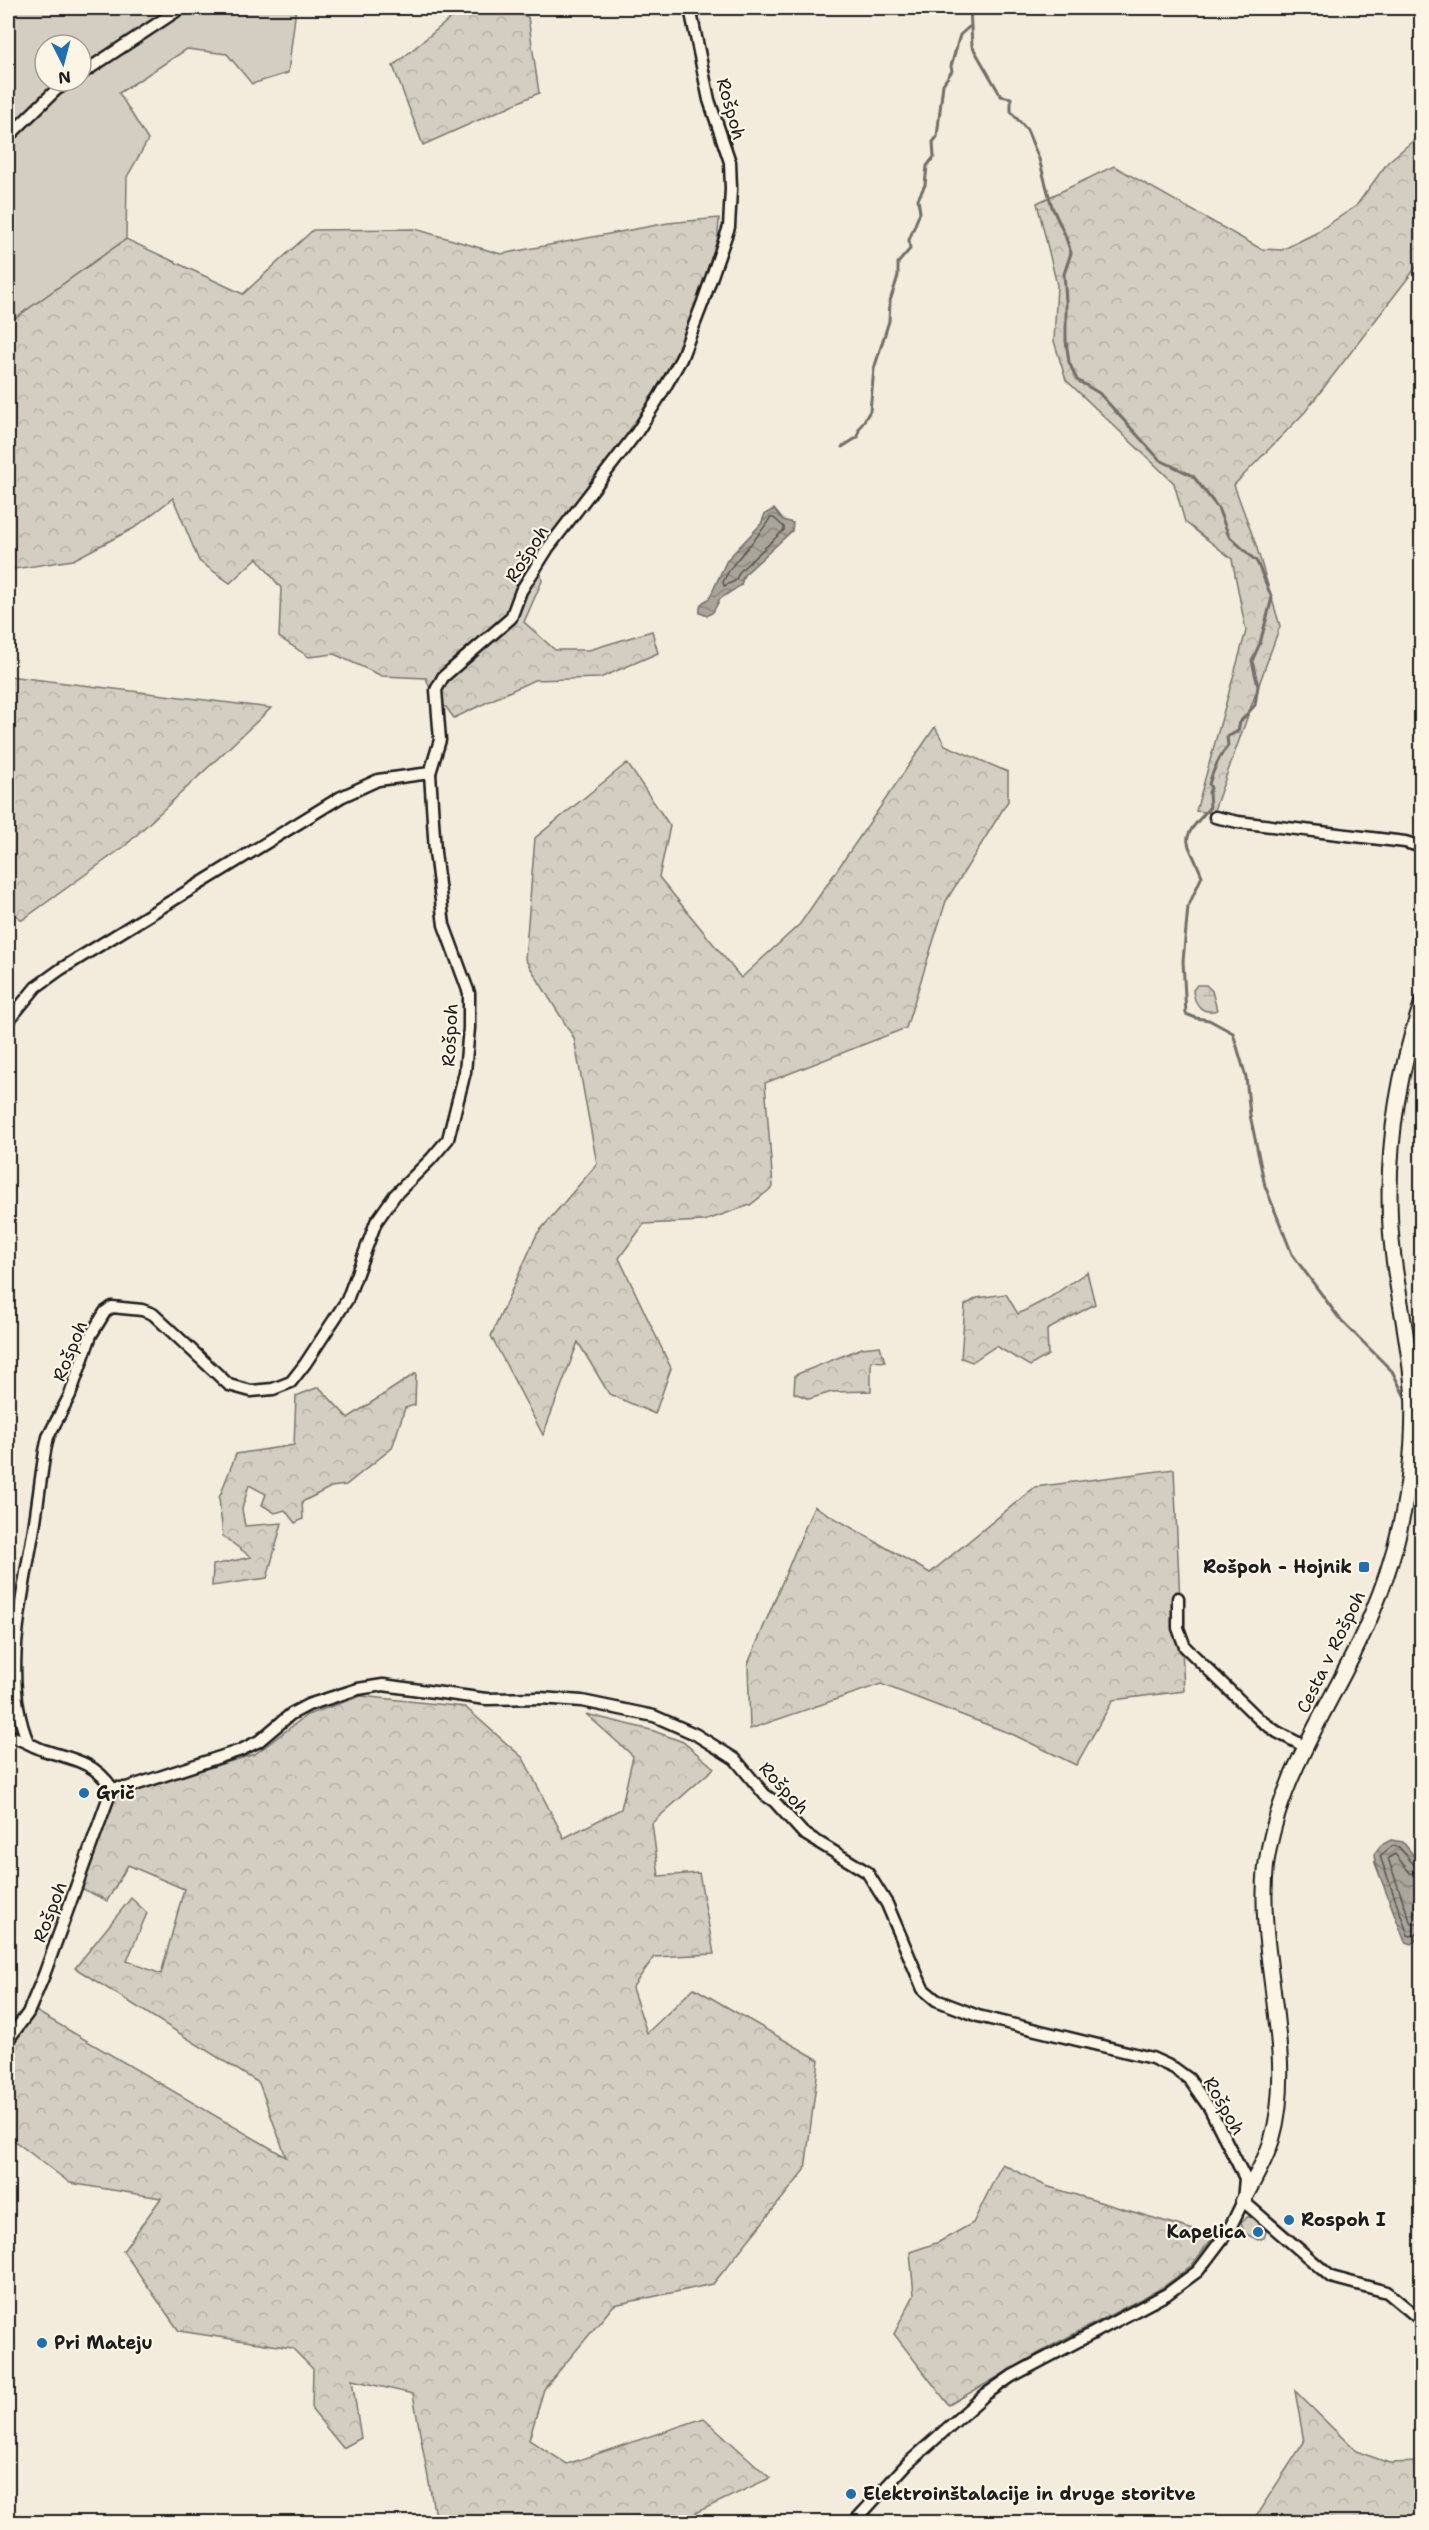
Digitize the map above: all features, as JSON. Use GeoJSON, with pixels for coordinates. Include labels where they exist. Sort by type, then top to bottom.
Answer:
{"type":"FeatureCollection","features":[{"type":"Feature","properties":{"kind":"street"},"geometry":{"type":"LineString","coordinates":[[93,66],[181,8]]}},
{"type":"Feature","properties":{"kind":"street","name":"Rošpoh"},"geometry":{"type":"LineString","coordinates":[[28,1742],[20,1722],[16,1660],[23,1588],[45,1450],[48,1437],[70,1395],[91,1335],[105,1312],[112,1307],[153,1314],[229,1385],[251,1391],[273,1389],[291,1382],[347,1300],[376,1222],[394,1195],[431,1159],[448,1138],[465,1072],[469,993],[450,945],[440,904],[430,773],[440,740],[436,690],[443,677],[511,618],[521,591],[548,549],[637,432],[681,359],[717,265],[729,227],[730,162],[709,100],[690,8]]}},
{"type":"Feature","properties":{"kind":"street"},"geometry":{"type":"LineString","coordinates":[[8,137],[53,93]]}},
{"type":"Feature","properties":{"kind":"street"},"geometry":{"type":"LineString","coordinates":[[8,1021],[36,987],[61,969],[341,797],[378,780],[430,773]]}},
{"type":"Feature","properties":{"kind":"street"},"geometry":{"type":"LineString","coordinates":[[1215,817],[1238,822],[1405,842],[1422,847]]}},
{"type":"Feature","properties":{"kind":"street","name":"Cesta v Rošpoh"},"geometry":{"type":"LineString","coordinates":[[1243,2201],[1272,2140],[1278,2104],[1279,2060],[1265,1912],[1266,1868],[1273,1827],[1294,1768],[1352,1657],[1390,1570],[1408,1486],[1417,1398],[1390,1219],[1390,1164],[1395,1100],[1422,1003]]}},
{"type":"Feature","properties":{"kind":"street"},"geometry":{"type":"LineString","coordinates":[[1178,1598],[1178,1628],[1185,1647],[1260,1720],[1306,1747]]}},
{"type":"Feature","properties":{"kind":"street","name":"Rošpoh"},"geometry":{"type":"LineString","coordinates":[[8,2040],[28,2013],[36,1994],[79,1883],[112,1788],[126,1788],[241,1750],[259,1741],[291,1714],[308,1705],[349,1691],[383,1685],[486,1699],[540,1698],[582,1701],[654,1716],[695,1734],[735,1759],[765,1795],[774,1801],[803,1833],[867,1872],[887,1904],[924,1989],[936,2000],[978,2016],[1152,2058],[1174,2068],[1189,2079],[1210,2109],[1245,2178],[1243,2201]]}},
{"type":"Feature","properties":{"kind":"street"},"geometry":{"type":"LineString","coordinates":[[8,1735],[95,1768],[112,1788]]}},
{"type":"Feature","properties":{"kind":"street"},"geometry":{"type":"LineString","coordinates":[[855,2523],[907,2464],[986,2394],[1012,2376],[1167,2294],[1198,2271],[1230,2230],[1243,2201],[1331,2277],[1386,2292],[1422,2321]]}},
{"type":"Feature","properties":{"kind":"green space"},"geometry":{"type":"Polygon","coordinates":[[[8,8],[296,8],[288,73],[252,84],[227,54],[187,49],[119,93],[148,140],[127,177],[126,239],[8,323],[8,8]]]}},
{"type":"Feature","properties":{"kind":"green space"},"geometry":{"type":"Polygon","coordinates":[[[463,8],[501,8],[528,17],[539,93],[423,145],[393,66],[463,8]]]}},
{"type":"Feature","properties":{"kind":"green space"},"geometry":{"type":"Polygon","coordinates":[[[1421,134],[1421,261],[1305,412],[1234,485],[1256,545],[1280,626],[1213,813],[1196,811],[1246,631],[1232,559],[1185,522],[1174,483],[1066,380],[1054,341],[1057,285],[1037,203],[1114,166],[1261,249],[1282,250],[1314,234],[1356,206],[1388,162],[1421,134]]]}},
{"type":"Feature","properties":{"kind":"green space"},"geometry":{"type":"Polygon","coordinates":[[[719,218],[717,253],[676,358],[590,492],[538,552],[542,581],[524,622],[555,650],[589,650],[652,631],[658,653],[600,678],[534,680],[454,718],[446,707],[435,702],[426,678],[382,676],[334,654],[309,657],[279,637],[281,588],[257,558],[230,583],[199,561],[173,498],[134,528],[73,560],[8,570],[8,391],[10,387],[8,386],[8,323],[126,239],[243,294],[313,230],[415,229],[501,254],[668,223],[719,218]]]}},
{"type":"Feature","properties":{"kind":"green space"},"geometry":{"type":"Polygon","coordinates":[[[8,676],[271,708],[125,846],[22,920],[8,909],[8,676]]]}},
{"type":"Feature","properties":{"kind":"green space"},"geometry":{"type":"Polygon","coordinates":[[[935,727],[945,745],[1008,772],[1008,801],[946,901],[906,1028],[765,1083],[773,1187],[750,1205],[704,1221],[644,1224],[619,1258],[671,1368],[655,1414],[609,1394],[578,1342],[543,1435],[491,1336],[537,1234],[597,1164],[574,1038],[525,959],[535,838],[627,763],[670,826],[659,877],[741,978],[800,924],[935,727]]]}},
{"type":"Feature","properties":{"kind":"green space"},"geometry":{"type":"Polygon","coordinates":[[[1197,985],[1206,985],[1212,991],[1217,1010],[1203,1010],[1197,1004],[1193,990],[1197,985]]]}},
{"type":"Feature","properties":{"kind":"green space"},"geometry":{"type":"Polygon","coordinates":[[[1087,1272],[1095,1304],[1047,1330],[1048,1355],[1030,1366],[996,1346],[972,1362],[961,1358],[965,1305],[977,1298],[1006,1294],[1018,1314],[1049,1298],[1087,1272]]]}},
{"type":"Feature","properties":{"kind":"green space"},"geometry":{"type":"Polygon","coordinates":[[[880,1346],[885,1362],[871,1361],[871,1391],[832,1392],[809,1399],[794,1393],[795,1375],[862,1348],[880,1346]]]}},
{"type":"Feature","properties":{"kind":"green space"},"geometry":{"type":"Polygon","coordinates":[[[416,1373],[415,1405],[405,1408],[392,1448],[346,1485],[331,1487],[302,1502],[303,1519],[295,1523],[285,1510],[275,1513],[262,1505],[266,1494],[249,1485],[242,1509],[245,1526],[282,1523],[267,1578],[212,1586],[213,1565],[251,1557],[223,1536],[219,1498],[236,1454],[294,1445],[296,1396],[319,1387],[348,1418],[416,1373]]]}},
{"type":"Feature","properties":{"kind":"green space"},"geometry":{"type":"Polygon","coordinates":[[[1174,1469],[1184,1691],[1113,1700],[1076,1765],[1014,1735],[881,1684],[750,1729],[748,1664],[814,1506],[930,1573],[1035,1487],[1174,1469]]]}},
{"type":"Feature","properties":{"kind":"green space"},"geometry":{"type":"Polygon","coordinates":[[[361,1696],[465,1707],[523,1758],[564,1838],[621,1809],[633,1756],[586,1714],[651,1730],[683,1742],[714,1768],[652,1823],[659,1876],[699,1873],[714,1954],[654,1957],[632,1988],[647,2033],[694,1988],[819,2060],[805,2170],[713,2284],[614,2305],[544,2389],[529,2440],[567,2464],[704,2418],[770,2478],[695,2513],[691,2522],[436,2522],[413,2394],[352,2380],[361,2438],[343,2448],[312,2410],[313,2369],[292,2348],[179,2331],[123,2251],[161,2198],[70,2183],[8,2136],[8,2047],[36,2011],[286,2157],[259,2083],[75,1968],[131,1898],[147,1913],[127,1961],[161,1974],[184,1889],[128,1865],[107,1901],[81,1888],[116,1796],[255,1754],[307,1715],[361,1696]]]}},
{"type":"Feature","properties":{"kind":"green space"},"geometry":{"type":"Polygon","coordinates":[[[1002,2164],[1046,2186],[1214,2236],[1192,2265],[1162,2288],[1051,2346],[949,2405],[894,2334],[914,2295],[910,2252],[939,2242],[973,2223],[1002,2164]]]}},
{"type":"Feature","properties":{"kind":"green space"},"geometry":{"type":"Polygon","coordinates":[[[1247,2217],[1257,2219],[1262,2223],[1266,2232],[1264,2238],[1258,2240],[1244,2233],[1241,2222],[1247,2217]]]}},
{"type":"Feature","properties":{"kind":"green space"},"geometry":{"type":"Polygon","coordinates":[[[1295,2391],[1356,2451],[1389,2463],[1421,2462],[1421,2522],[1252,2522],[1304,2442],[1295,2391]]]}},
{"type":"Feature","properties":{"kind":"water"},"geometry":{"type":"Polygon","coordinates":[[[774,509],[783,520],[793,523],[792,531],[744,575],[741,585],[720,599],[713,612],[707,616],[700,613],[701,606],[709,599],[727,560],[761,524],[765,514],[774,509]]]}},
{"type":"Feature","properties":{"kind":"water"},"geometry":{"type":"Polygon","coordinates":[[[1391,1840],[1403,1842],[1421,1865],[1421,1932],[1418,1939],[1411,1944],[1405,1942],[1375,1863],[1374,1854],[1381,1845],[1391,1840]]]}},
{"type":"Feature","properties":{"kind":"waterway"},"geometry":{"type":"LineString","coordinates":[[970,8],[972,46],[1001,96],[1011,98],[1011,112],[1027,130],[1039,159],[1052,207],[1071,253],[1064,274],[1066,341],[1069,362],[1077,380],[1099,393],[1160,460],[1193,476],[1218,508],[1229,536],[1257,562],[1272,598],[1260,643],[1252,661],[1258,686],[1255,705],[1240,722],[1238,731],[1227,737],[1228,746],[1209,784],[1211,788],[1210,807],[1189,834],[1189,845],[1202,876],[1188,907],[1183,961],[1186,1014],[1209,1020],[1233,1033],[1246,1077],[1250,1115],[1265,1186],[1292,1254],[1339,1318],[1392,1371],[1405,1397]]}},
{"type":"Feature","properties":{"kind":"waterway"},"geometry":{"type":"LineString","coordinates":[[842,447],[858,437],[859,429],[870,411],[874,369],[889,321],[890,301],[898,276],[898,263],[910,249],[909,240],[920,212],[918,199],[925,185],[927,166],[934,157],[933,142],[937,137],[943,84],[952,71],[951,66],[960,35],[969,27]]}},
{"type":"Feature","properties":{"kind":"place","name":"Rošpoh - Hojnik"},"geometry":{"type":"Point","coordinates":[1364,1567]}},
{"type":"Feature","properties":{"kind":"place","name":"Grič"},"geometry":{"type":"Point","coordinates":[84,1793]}},
{"type":"Feature","properties":{"kind":"place","name":"Rospoh I"},"geometry":{"type":"Point","coordinates":[1289,2220]}},
{"type":"Feature","properties":{"kind":"place","name":"Kapelica"},"geometry":{"type":"Point","coordinates":[1258,2232]}},
{"type":"Feature","properties":{"kind":"place","name":"Pri Mateju"},"geometry":{"type":"Point","coordinates":[42,2343]}},
{"type":"Feature","properties":{"kind":"place","name":"Elektroinštalacije in druge storitve"},"geometry":{"type":"Point","coordinates":[851,2494]}}]}
